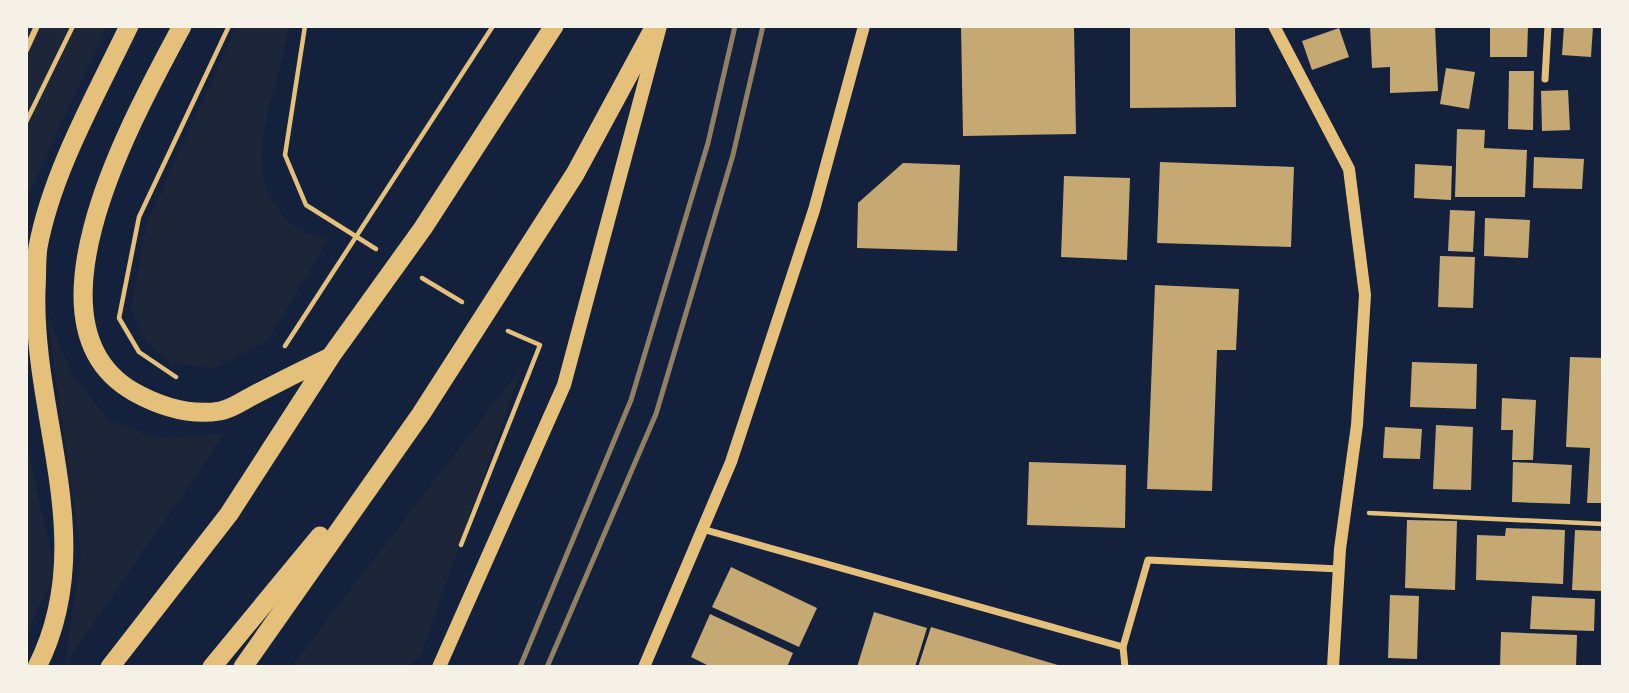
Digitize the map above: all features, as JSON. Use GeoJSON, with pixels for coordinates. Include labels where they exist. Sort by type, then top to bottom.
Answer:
{"type":"FeatureCollection","features":[{"type":"Feature","properties":{"kind":"highway"},"geometry":{"type":"LineString","coordinates":[[37,667],[56,619],[65,573],[66,527],[35,318],[38,248],[63,167],[129,26]]}},
{"type":"Feature","properties":{"kind":"highway"},"geometry":{"type":"LineString","coordinates":[[183,26],[109,175],[94,220],[84,276],[83,317],[101,361],[123,386],[156,405],[193,412],[223,411],[331,356]]}},
{"type":"Feature","properties":{"kind":"highway"},"geometry":{"type":"LineString","coordinates":[[110,667],[229,514],[331,356],[423,228],[554,26]]}},
{"type":"Feature","properties":{"kind":"highway"},"geometry":{"type":"LineString","coordinates":[[243,667],[421,414],[575,174],[657,26]]}},
{"type":"Feature","properties":{"kind":"highway"},"geometry":{"type":"LineString","coordinates":[[212,667],[421,414]]}},
{"type":"Feature","properties":{"kind":"main road"},"geometry":{"type":"LineString","coordinates":[[439,667],[564,385],[657,26]]}},
{"type":"Feature","properties":{"kind":"street"},"geometry":{"type":"LineString","coordinates":[[26,50],[37,26]]}},
{"type":"Feature","properties":{"kind":"street"},"geometry":{"type":"LineString","coordinates":[[644,667],[731,462],[814,210],[864,26]]}},
{"type":"Feature","properties":{"kind":"street"},"geometry":{"type":"LineString","coordinates":[[1274,26],[1349,169],[1365,295],[1357,425],[1340,549],[1333,667]]}},
{"type":"Feature","properties":{"kind":"street"},"geometry":{"type":"LineString","coordinates":[[1545,79],[1548,26]]}},
{"type":"Feature","properties":{"kind":"street"},"geometry":{"type":"LineString","coordinates":[[702,529],[1123,647]]}},
{"type":"Feature","properties":{"kind":"street"},"geometry":{"type":"LineString","coordinates":[[1125,667],[1123,647],[1149,560],[1340,569]]}},
{"type":"Feature","properties":{"kind":"path"},"geometry":{"type":"LineString","coordinates":[[26,122],[72,26]]}},
{"type":"Feature","properties":{"kind":"path"},"geometry":{"type":"LineString","coordinates":[[177,378],[139,352],[119,318],[139,217],[229,26]]}},
{"type":"Feature","properties":{"kind":"path"},"geometry":{"type":"LineString","coordinates":[[305,26],[285,155],[306,205],[378,251]]}},
{"type":"Feature","properties":{"kind":"path"},"geometry":{"type":"LineString","coordinates":[[282,349],[493,26]]}},
{"type":"Feature","properties":{"kind":"path"},"geometry":{"type":"LineString","coordinates":[[413,272],[470,307]]}},
{"type":"Feature","properties":{"kind":"path"},"geometry":{"type":"LineString","coordinates":[[459,551],[540,345],[504,328]]}},
{"type":"Feature","properties":{"kind":"path"},"geometry":{"type":"LineString","coordinates":[[1347,511],[1603,524]]}},
{"type":"Feature","properties":{"kind":"shaded area"},"geometry":{"type":"Polygon","coordinates":[[[26,26],[107,26],[26,199],[26,26]]]}},
{"type":"Feature","properties":{"kind":"shaded area"},"geometry":{"type":"Polygon","coordinates":[[[237,26],[288,26],[264,130],[264,181],[274,204],[293,225],[328,240],[268,340],[215,368],[172,364],[146,341],[131,310],[147,223],[237,26]]]}},
{"type":"Feature","properties":{"kind":"shaded area"},"geometry":{"type":"Polygon","coordinates":[[[47,313],[71,373],[108,420],[158,438],[225,433],[65,664],[81,557],[47,313]]]}},
{"type":"Feature","properties":{"kind":"shaded area"},"geometry":{"type":"Polygon","coordinates":[[[522,367],[420,657],[406,667],[291,667],[522,367]]]}},
{"type":"Feature","properties":{"kind":"shaded area"},"geometry":{"type":"Polygon","coordinates":[[[26,441],[55,572],[26,636],[26,441]]]}},
{"type":"Feature","properties":{"kind":"building"},"geometry":{"type":"Polygon","coordinates":[[[961,26],[1074,26],[1076,134],[963,136],[961,26]]]}},
{"type":"Feature","properties":{"kind":"building"},"geometry":{"type":"Polygon","coordinates":[[[1130,26],[1235,26],[1236,107],[1130,108],[1130,26]]]}},
{"type":"Feature","properties":{"kind":"building"},"geometry":{"type":"Polygon","coordinates":[[[1370,26],[1435,26],[1438,91],[1390,93],[1390,67],[1372,68],[1370,26]]]}},
{"type":"Feature","properties":{"kind":"building"},"geometry":{"type":"Polygon","coordinates":[[[1490,26],[1528,26],[1527,57],[1490,57],[1490,26]]]}},
{"type":"Feature","properties":{"kind":"building"},"geometry":{"type":"Polygon","coordinates":[[[1564,26],[1593,26],[1591,57],[1562,55],[1564,26]]]}},
{"type":"Feature","properties":{"kind":"building"},"geometry":{"type":"Polygon","coordinates":[[[1339,28],[1349,57],[1312,70],[1302,41],[1339,28]]]}},
{"type":"Feature","properties":{"kind":"building"},"geometry":{"type":"Polygon","coordinates":[[[1446,68],[1475,72],[1469,109],[1440,104],[1446,68]]]}},
{"type":"Feature","properties":{"kind":"building"},"geometry":{"type":"Polygon","coordinates":[[[1509,71],[1534,71],[1533,130],[1508,129],[1509,71]]]}},
{"type":"Feature","properties":{"kind":"building"},"geometry":{"type":"Polygon","coordinates":[[[1568,90],[1570,130],[1542,131],[1541,91],[1568,90]]]}},
{"type":"Feature","properties":{"kind":"building"},"geometry":{"type":"Polygon","coordinates":[[[1457,129],[1485,130],[1484,148],[1527,150],[1525,197],[1455,197],[1457,129]]]}},
{"type":"Feature","properties":{"kind":"building"},"geometry":{"type":"Polygon","coordinates":[[[1534,157],[1584,159],[1582,189],[1533,188],[1534,157]]]}},
{"type":"Feature","properties":{"kind":"building"},"geometry":{"type":"Polygon","coordinates":[[[1160,162],[1294,167],[1291,247],[1157,243],[1160,162]]]}},
{"type":"Feature","properties":{"kind":"building"},"geometry":{"type":"Polygon","coordinates":[[[903,163],[960,165],[957,251],[857,248],[858,203],[903,163]]]}},
{"type":"Feature","properties":{"kind":"building"},"geometry":{"type":"Polygon","coordinates":[[[1415,164],[1452,166],[1451,200],[1414,198],[1415,164]]]}},
{"type":"Feature","properties":{"kind":"building"},"geometry":{"type":"Polygon","coordinates":[[[1064,176],[1130,178],[1127,260],[1061,257],[1064,176]]]}},
{"type":"Feature","properties":{"kind":"building"},"geometry":{"type":"Polygon","coordinates":[[[1450,210],[1475,211],[1473,252],[1448,251],[1450,210]]]}},
{"type":"Feature","properties":{"kind":"building"},"geometry":{"type":"Polygon","coordinates":[[[1485,218],[1530,220],[1528,258],[1484,256],[1485,218]]]}},
{"type":"Feature","properties":{"kind":"building"},"geometry":{"type":"Polygon","coordinates":[[[1440,256],[1475,257],[1473,308],[1438,307],[1440,256]]]}},
{"type":"Feature","properties":{"kind":"building"},"geometry":{"type":"Polygon","coordinates":[[[1155,285],[1239,289],[1236,350],[1217,350],[1212,491],[1147,489],[1155,285]]]}},
{"type":"Feature","properties":{"kind":"building"},"geometry":{"type":"Polygon","coordinates":[[[1570,357],[1603,358],[1603,503],[1587,503],[1590,448],[1566,447],[1570,357]]]}},
{"type":"Feature","properties":{"kind":"building"},"geometry":{"type":"Polygon","coordinates":[[[1412,362],[1477,364],[1476,409],[1410,407],[1412,362]]]}},
{"type":"Feature","properties":{"kind":"building"},"geometry":{"type":"Polygon","coordinates":[[[1502,398],[1536,400],[1533,460],[1512,460],[1513,430],[1501,430],[1502,398]]]}},
{"type":"Feature","properties":{"kind":"building"},"geometry":{"type":"Polygon","coordinates":[[[1436,425],[1473,427],[1471,490],[1433,489],[1436,425]]]}},
{"type":"Feature","properties":{"kind":"building"},"geometry":{"type":"Polygon","coordinates":[[[1385,427],[1422,429],[1420,459],[1383,458],[1385,427]]]}},
{"type":"Feature","properties":{"kind":"building"},"geometry":{"type":"Polygon","coordinates":[[[1029,462],[1126,465],[1125,528],[1027,525],[1029,462]]]}},
{"type":"Feature","properties":{"kind":"building"},"geometry":{"type":"Polygon","coordinates":[[[1513,462],[1572,465],[1570,504],[1512,502],[1513,462]]]}},
{"type":"Feature","properties":{"kind":"building"},"geometry":{"type":"Polygon","coordinates":[[[1407,520],[1457,521],[1455,590],[1405,588],[1407,520]]]}},
{"type":"Feature","properties":{"kind":"building"},"geometry":{"type":"Polygon","coordinates":[[[1506,528],[1565,530],[1563,584],[1476,580],[1477,535],[1505,536],[1506,528]]]}},
{"type":"Feature","properties":{"kind":"building"},"geometry":{"type":"Polygon","coordinates":[[[1575,530],[1603,531],[1603,591],[1572,590],[1575,530]]]}},
{"type":"Feature","properties":{"kind":"building"},"geometry":{"type":"Polygon","coordinates":[[[731,567],[817,608],[799,647],[712,607],[731,567]]]}},
{"type":"Feature","properties":{"kind":"building"},"geometry":{"type":"Polygon","coordinates":[[[1390,595],[1419,596],[1417,659],[1388,658],[1390,595]]]}},
{"type":"Feature","properties":{"kind":"building"},"geometry":{"type":"Polygon","coordinates":[[[1532,596],[1595,599],[1594,631],[1530,629],[1532,596]]]}},
{"type":"Feature","properties":{"kind":"building"},"geometry":{"type":"Polygon","coordinates":[[[874,612],[927,628],[915,667],[857,667],[874,612]]]}},
{"type":"Feature","properties":{"kind":"building"},"geometry":{"type":"Polygon","coordinates":[[[710,614],[793,653],[787,667],[711,667],[691,657],[710,614]]]}},
{"type":"Feature","properties":{"kind":"building"},"geometry":{"type":"Polygon","coordinates":[[[931,627],[1061,666],[918,667],[931,627]]]}},
{"type":"Feature","properties":{"kind":"building"},"geometry":{"type":"Polygon","coordinates":[[[1501,632],[1577,635],[1576,667],[1500,667],[1501,632]]]}},
{"type":"Feature","properties":{"kind":"railway"},"geometry":{"type":"LineString","coordinates":[[520,667],[631,400],[708,143],[735,26]]}},
{"type":"Feature","properties":{"kind":"railway"},"geometry":{"type":"LineString","coordinates":[[547,667],[656,414],[733,155],[763,26]]}}]}
